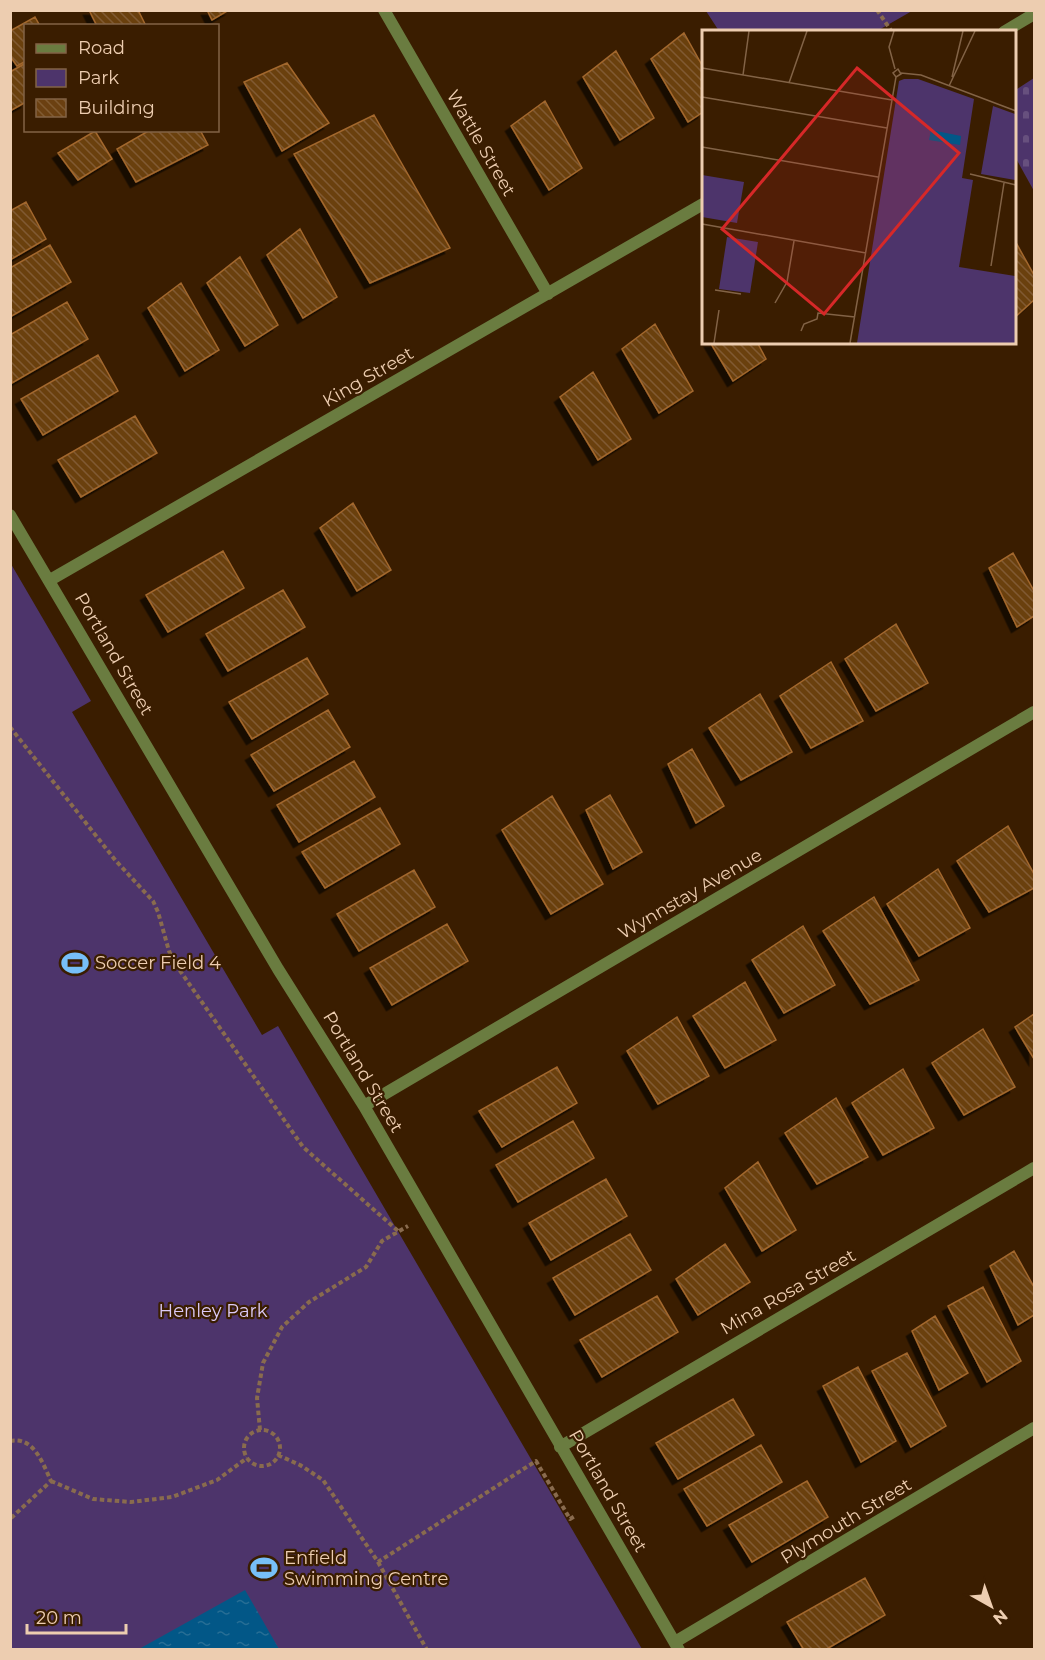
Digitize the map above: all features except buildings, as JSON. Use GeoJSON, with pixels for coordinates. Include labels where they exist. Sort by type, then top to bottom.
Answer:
{"type":"FeatureCollection","features":[{"type":"Feature","properties":{"kind":"street","name":"Wattle Street"},"geometry":{"type":"LineString","coordinates":[[384,10],[548,294]]}},
{"type":"Feature","properties":{"kind":"street"},"geometry":{"type":"LineString","coordinates":[[1007,30],[1035,14]]}},
{"type":"Feature","properties":{"kind":"street","name":"King Street"},"geometry":{"type":"LineString","coordinates":[[50,580],[702,205]]}},
{"type":"Feature","properties":{"kind":"street","name":"Portland Street"},"geometry":{"type":"LineString","coordinates":[[10,515],[278,969],[364,1106],[677,1646]]}},
{"type":"Feature","properties":{"kind":"street","name":"Wynnstay Avenue"},"geometry":{"type":"LineString","coordinates":[[364,1106],[1035,712]]}},
{"type":"Feature","properties":{"kind":"street","name":"Mina Rosa Street"},"geometry":{"type":"LineString","coordinates":[[560,1447],[1035,1167]]}},
{"type":"Feature","properties":{"kind":"street","name":"Plymouth Street"},"geometry":{"type":"LineString","coordinates":[[677,1646],[1035,1428]]}},
{"type":"Feature","properties":{"kind":"path"},"geometry":{"type":"LineString","coordinates":[[877,10],[891,30]]}},
{"type":"Feature","properties":{"kind":"path"},"geometry":{"type":"LineString","coordinates":[[10,727],[116,861],[153,901],[169,951],[176,965],[303,1147],[398,1232]]}},
{"type":"Feature","properties":{"kind":"path"},"geometry":{"type":"LineString","coordinates":[[260,1430],[257,1398],[263,1362],[282,1327],[309,1302],[366,1267],[382,1241],[426,1215]]}},
{"type":"Feature","properties":{"kind":"path"},"geometry":{"type":"LineString","coordinates":[[260,1430],[272,1433],[279,1443],[278,1455],[266,1465],[256,1465],[244,1454],[244,1443],[250,1434],[260,1430]]}},
{"type":"Feature","properties":{"kind":"path"},"geometry":{"type":"LineString","coordinates":[[10,1441],[22,1441],[30,1445],[41,1459],[51,1481],[93,1499],[130,1502],[172,1497],[217,1480],[247,1458]]}},
{"type":"Feature","properties":{"kind":"path"},"geometry":{"type":"LineString","coordinates":[[278,1455],[300,1465],[323,1480],[378,1562],[427,1650]]}},
{"type":"Feature","properties":{"kind":"path"},"geometry":{"type":"LineString","coordinates":[[378,1562],[536,1461],[570,1519],[596,1505]]}},
{"type":"Feature","properties":{"kind":"path"},"geometry":{"type":"LineString","coordinates":[[10,1519],[51,1481]]}},
{"type":"Feature","properties":{"kind":"green space"},"geometry":{"type":"Polygon","coordinates":[[[706,11],[912,11],[879,30],[718,30],[706,11]]]}},
{"type":"Feature","properties":{"kind":"green space"},"geometry":{"type":"Polygon","coordinates":[[[1034,78],[1034,191],[1015,157],[1015,90],[1034,78]]]}},
{"type":"Feature","properties":{"kind":"green space","name":"Henley Park"},"geometry":{"type":"Polygon","coordinates":[[[11,564],[91,701],[72,712],[262,1035],[278,1026],[642,1649],[11,1649],[11,564]]]}},
{"type":"Feature","properties":{"kind":"water"},"geometry":{"type":"Polygon","coordinates":[[[245,1590],[279,1649],[139,1649],[245,1590]]]}},
{"type":"Feature","properties":{"kind":"place","name":"Soccer Field 4"},"geometry":{"type":"Point","coordinates":[75,963]}},
{"type":"Feature","properties":{"kind":"place","name":"Enfield Swimming Centre"},"geometry":{"type":"Point","coordinates":[264,1568]}}]}
